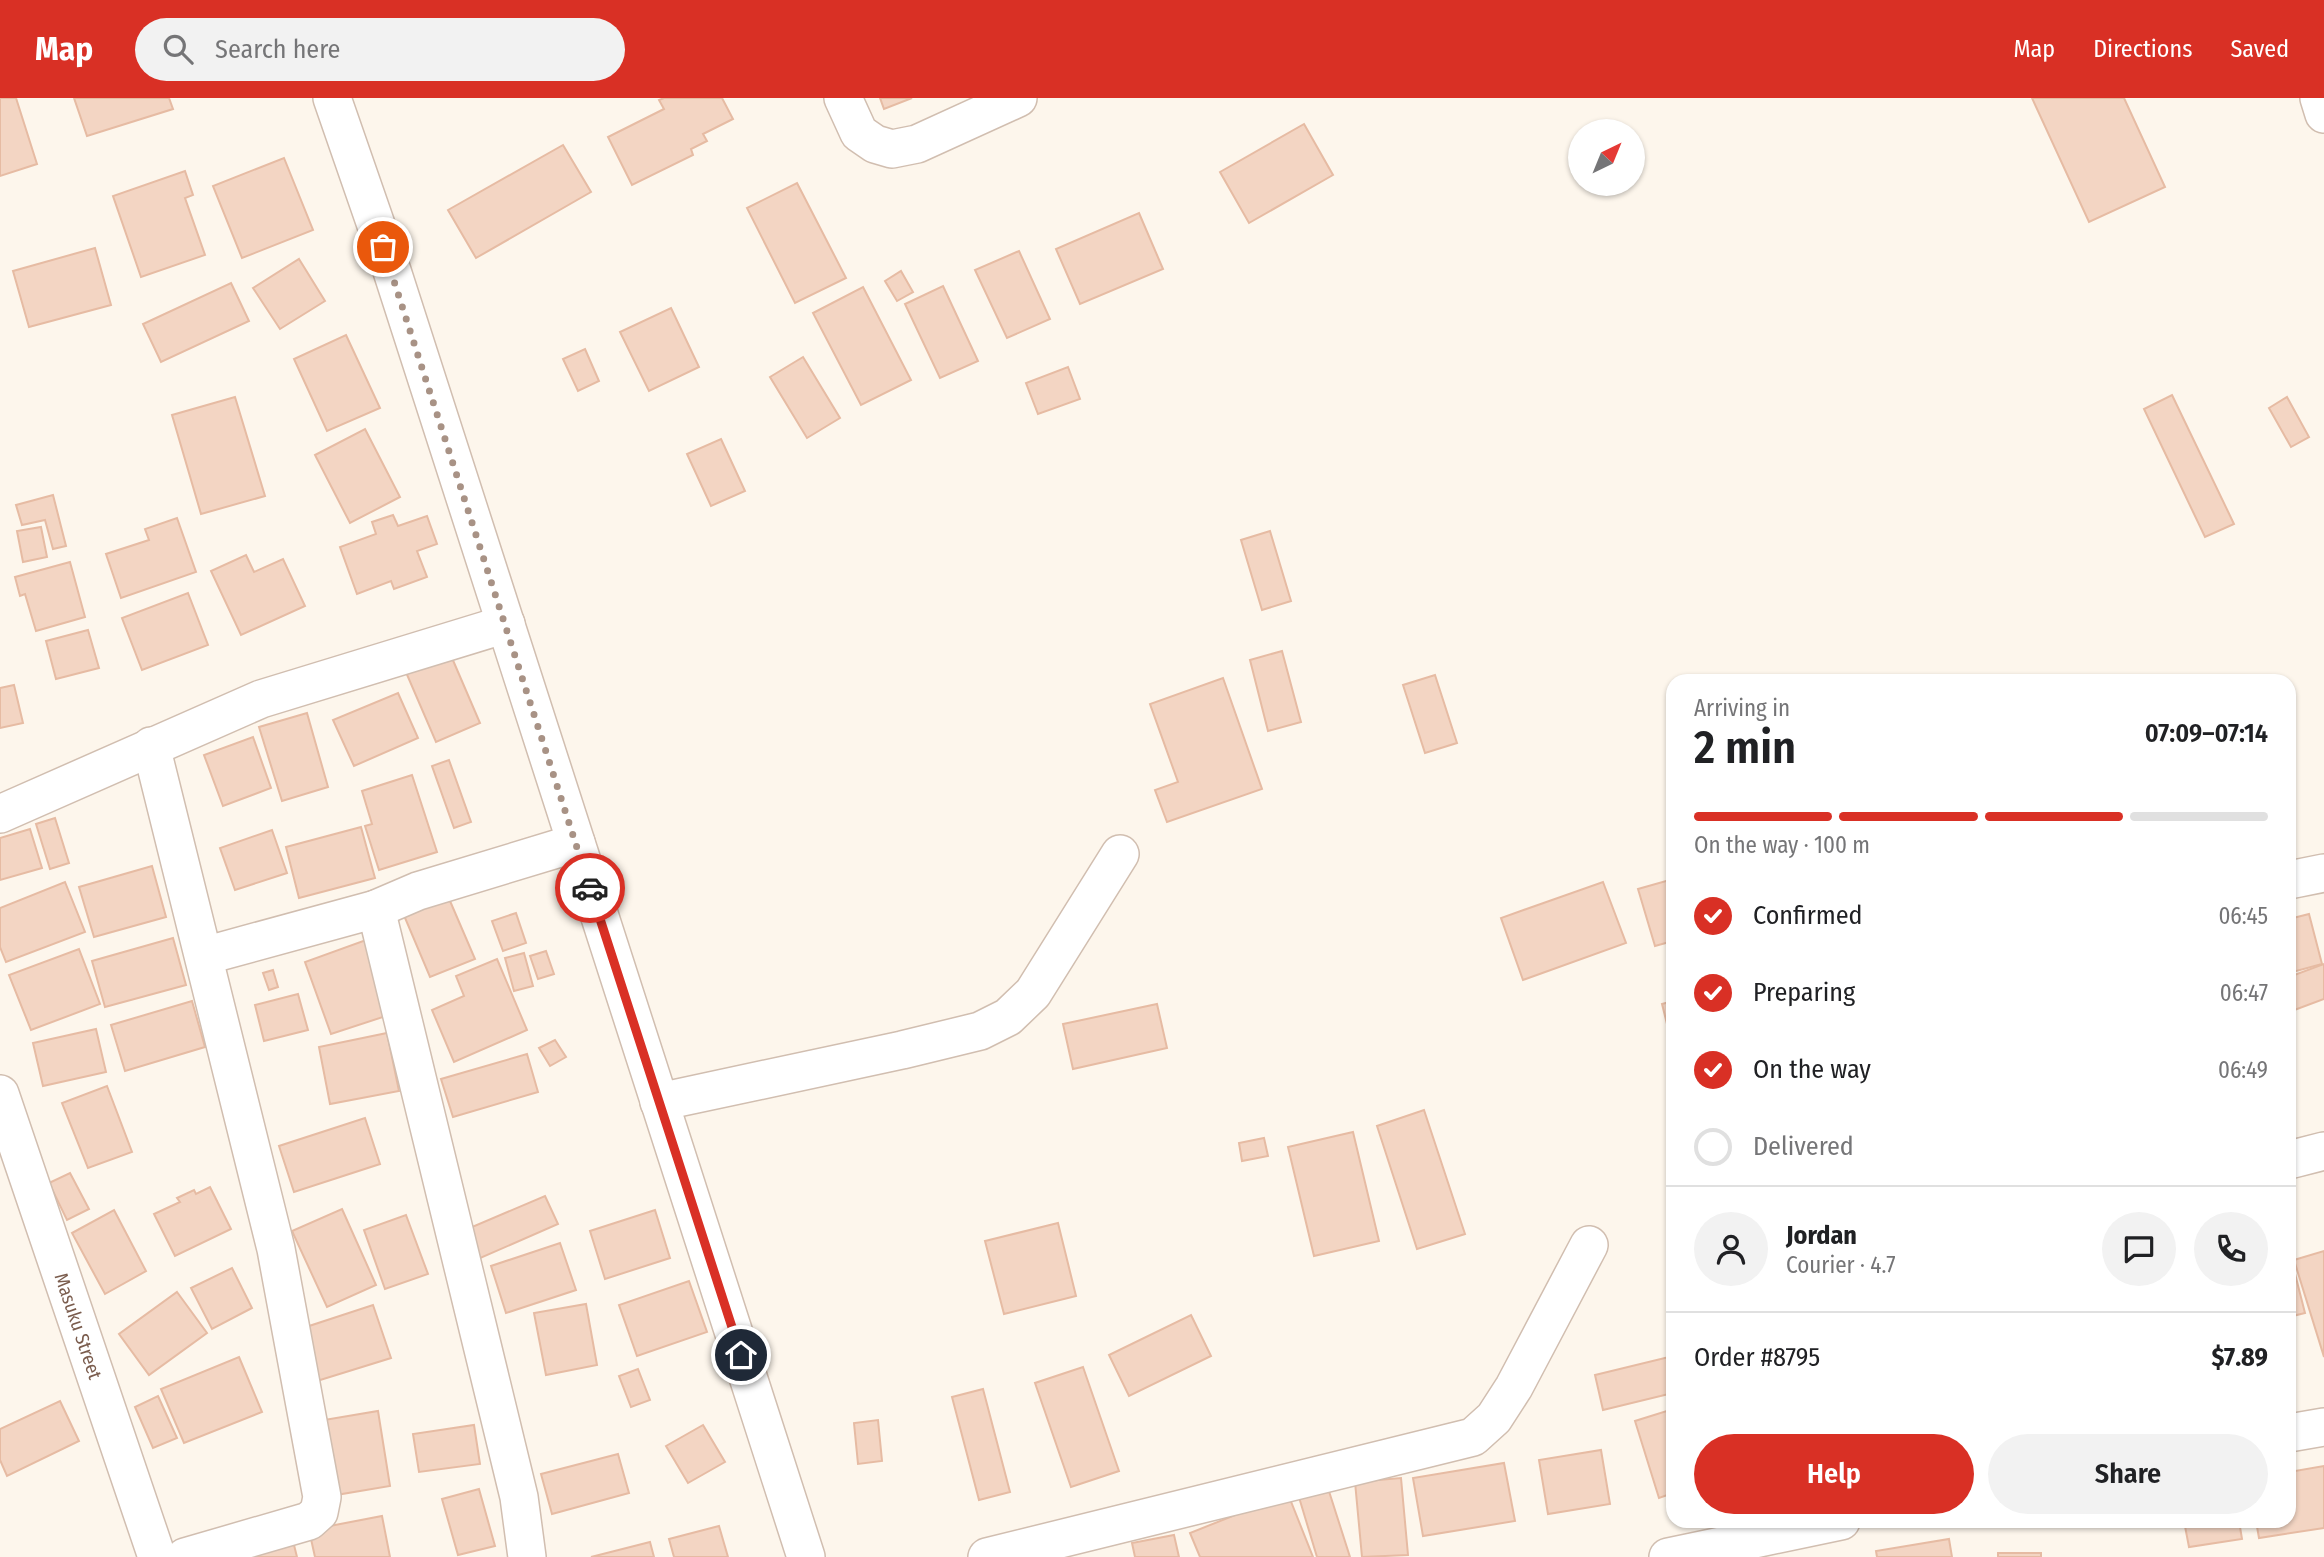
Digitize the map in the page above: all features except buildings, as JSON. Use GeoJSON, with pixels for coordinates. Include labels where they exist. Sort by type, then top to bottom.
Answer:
{"type":"FeatureCollection","features":[{"type":"Feature","properties":{"kind":"street"},"geometry":{"type":"LineString","coordinates":[[332,98],[392,271],[806,1557]]}},
{"type":"Feature","properties":{"kind":"street"},"geometry":{"type":"LineString","coordinates":[[844,98],[859,133],[874,144],[892,149],[917,144],[1018,98]]}},
{"type":"Feature","properties":{"kind":"street"},"geometry":{"type":"LineString","coordinates":[[2319,98],[2324,114]]}},
{"type":"Feature","properties":{"kind":"street"},"geometry":{"type":"LineString","coordinates":[[0,814],[261,699],[506,624]]}},
{"type":"Feature","properties":{"kind":"street"},"geometry":{"type":"LineString","coordinates":[[151,746],[276,1249],[322,1497],[319,1513],[309,1521],[185,1557]]}},
{"type":"Feature","properties":{"kind":"street"},"geometry":{"type":"LineString","coordinates":[[204,956],[376,909],[418,891],[576,843]]}},
{"type":"Feature","properties":{"kind":"street"},"geometry":{"type":"LineString","coordinates":[[659,1102],[928,1044],[980,1031],[1008,1017],[1033,993],[1120,853]]}},
{"type":"Feature","properties":{"kind":"street"},"geometry":{"type":"LineString","coordinates":[[2296,879],[2324,873]]}},
{"type":"Feature","properties":{"kind":"street"},"geometry":{"type":"LineString","coordinates":[[376,909],[519,1497],[527,1557]]}},
{"type":"Feature","properties":{"kind":"street","name":"Masuku Street"},"geometry":{"type":"LineString","coordinates":[[0,1094],[158,1557]]}},
{"type":"Feature","properties":{"kind":"street"},"geometry":{"type":"LineString","coordinates":[[2296,1158],[2324,1151]]}},
{"type":"Feature","properties":{"kind":"street"},"geometry":{"type":"LineString","coordinates":[[987,1557],[1473,1437],[1494,1418],[1514,1387],[1589,1245]]}},
{"type":"Feature","properties":{"kind":"street"},"geometry":{"type":"LineString","coordinates":[[2296,1432],[2324,1427]]}},
{"type":"Feature","properties":{"kind":"street"},"geometry":{"type":"LineString","coordinates":[[1668,1557],[1807,1528]]}},
{"type":"Feature","properties":{"kind":"way so far"},"geometry":{"type":"LineString","coordinates":[[383,247],[590,888]]}},
{"type":"Feature","properties":{"kind":"route"},"geometry":{"type":"LineString","coordinates":[[590,888],[741,1355]]}}]}
